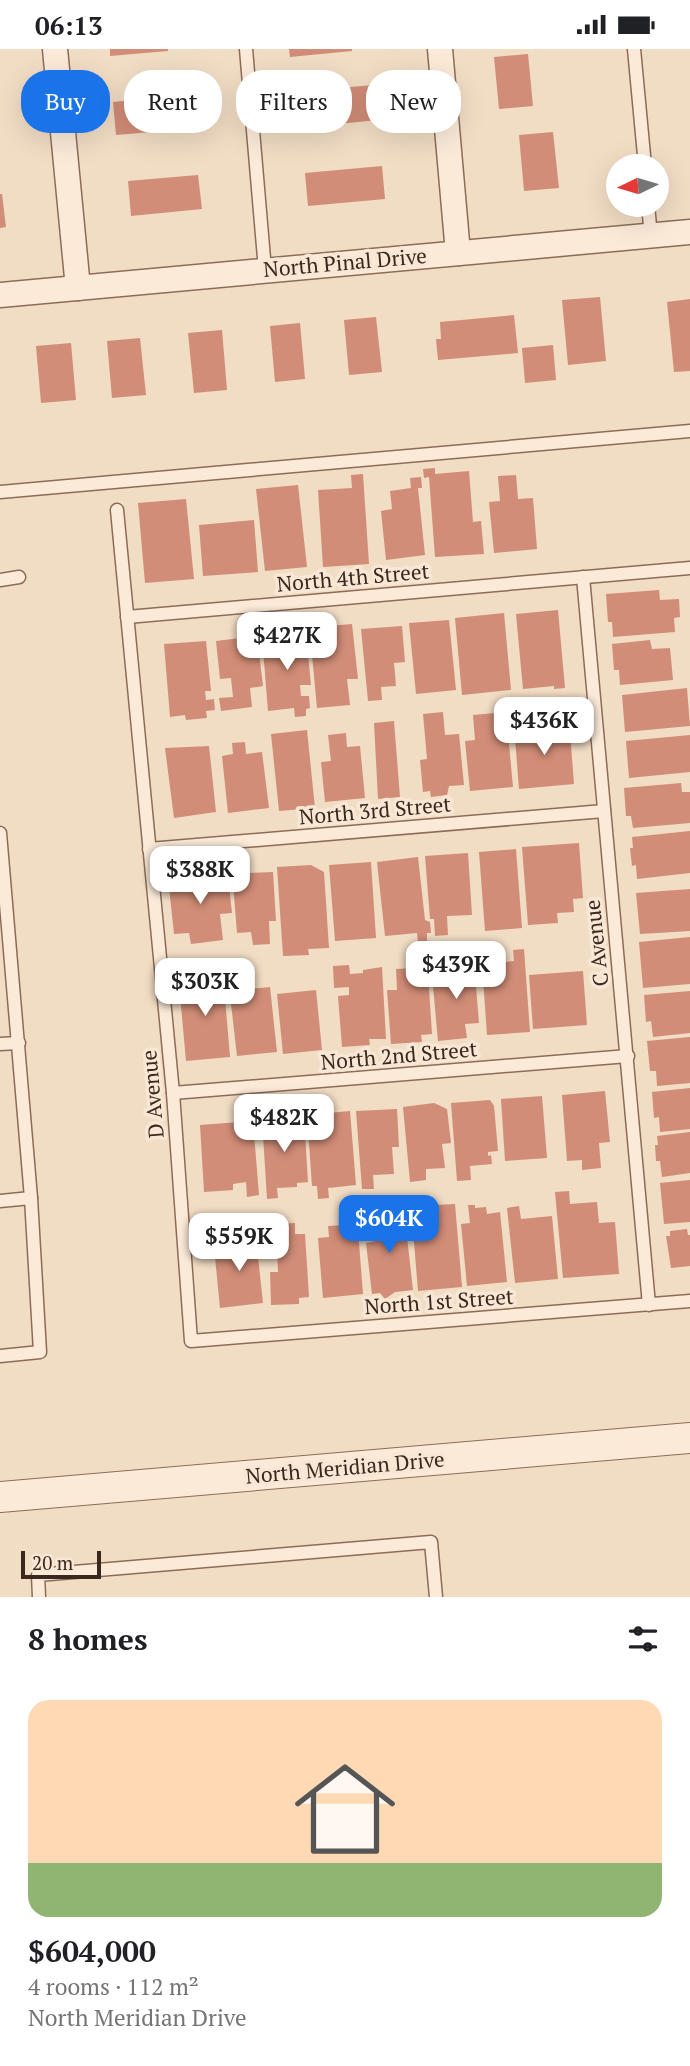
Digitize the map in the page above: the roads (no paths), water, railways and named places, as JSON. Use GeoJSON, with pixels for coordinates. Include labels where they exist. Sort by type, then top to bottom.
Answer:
{"type":"FeatureCollection","features":[{"type":"Feature","properties":{"kind":"street"},"geometry":{"type":"LineString","coordinates":[[55,49],[78,288]]}},
{"type":"Feature","properties":{"kind":"street"},"geometry":{"type":"LineString","coordinates":[[440,49],[458,253]]}},
{"type":"Feature","properties":{"kind":"street","name":"North Pinal Drive"},"geometry":{"type":"LineString","coordinates":[[0,295],[690,232]]}},
{"type":"Feature","properties":{"kind":"street","name":"North Meridian Drive"},"geometry":{"type":"LineString","coordinates":[[0,1497],[690,1438]]}},
{"type":"Feature","properties":{"kind":"lane"},"geometry":{"type":"LineString","coordinates":[[246,49],[265,270]]}},
{"type":"Feature","properties":{"kind":"lane"},"geometry":{"type":"LineString","coordinates":[[634,49],[644,154]]}},
{"type":"Feature","properties":{"kind":"lane"},"geometry":{"type":"LineString","coordinates":[[649,217],[651,236]]}},
{"type":"Feature","properties":{"kind":"lane"},"geometry":{"type":"LineString","coordinates":[[0,492],[690,431]]}},
{"type":"Feature","properties":{"kind":"lane","name":"D Avenue"},"geometry":{"type":"LineString","coordinates":[[117,510],[173,1093],[191,1341]]}},
{"type":"Feature","properties":{"kind":"lane","name":"North 4th Street"},"geometry":{"type":"LineString","coordinates":[[127,617],[690,568]]}},
{"type":"Feature","properties":{"kind":"lane"},"geometry":{"type":"LineString","coordinates":[[0,580],[19,577]]}},
{"type":"Feature","properties":{"kind":"lane","name":"C Avenue"},"geometry":{"type":"LineString","coordinates":[[583,577],[649,1305]]}},
{"type":"Feature","properties":{"kind":"lane","name":"North 3rd Street"},"geometry":{"type":"LineString","coordinates":[[149,849],[604,811]]}},
{"type":"Feature","properties":{"kind":"lane"},"geometry":{"type":"LineString","coordinates":[[0,833],[2,890],[19,1042],[40,1352],[0,1356]]}},
{"type":"Feature","properties":{"kind":"lane"},"geometry":{"type":"LineString","coordinates":[[0,1044],[19,1042]]}},
{"type":"Feature","properties":{"kind":"lane","name":"North 2nd Street"},"geometry":{"type":"LineString","coordinates":[[173,1093],[628,1056]]}},
{"type":"Feature","properties":{"kind":"lane"},"geometry":{"type":"LineString","coordinates":[[0,1201],[31,1198]]}},
{"type":"Feature","properties":{"kind":"lane","name":"North 1st Street"},"geometry":{"type":"LineString","coordinates":[[191,1341],[690,1301]]}},
{"type":"Feature","properties":{"kind":"lane"},"geometry":{"type":"LineString","coordinates":[[39,1597],[38,1575],[431,1542],[436,1597]]}}]}
